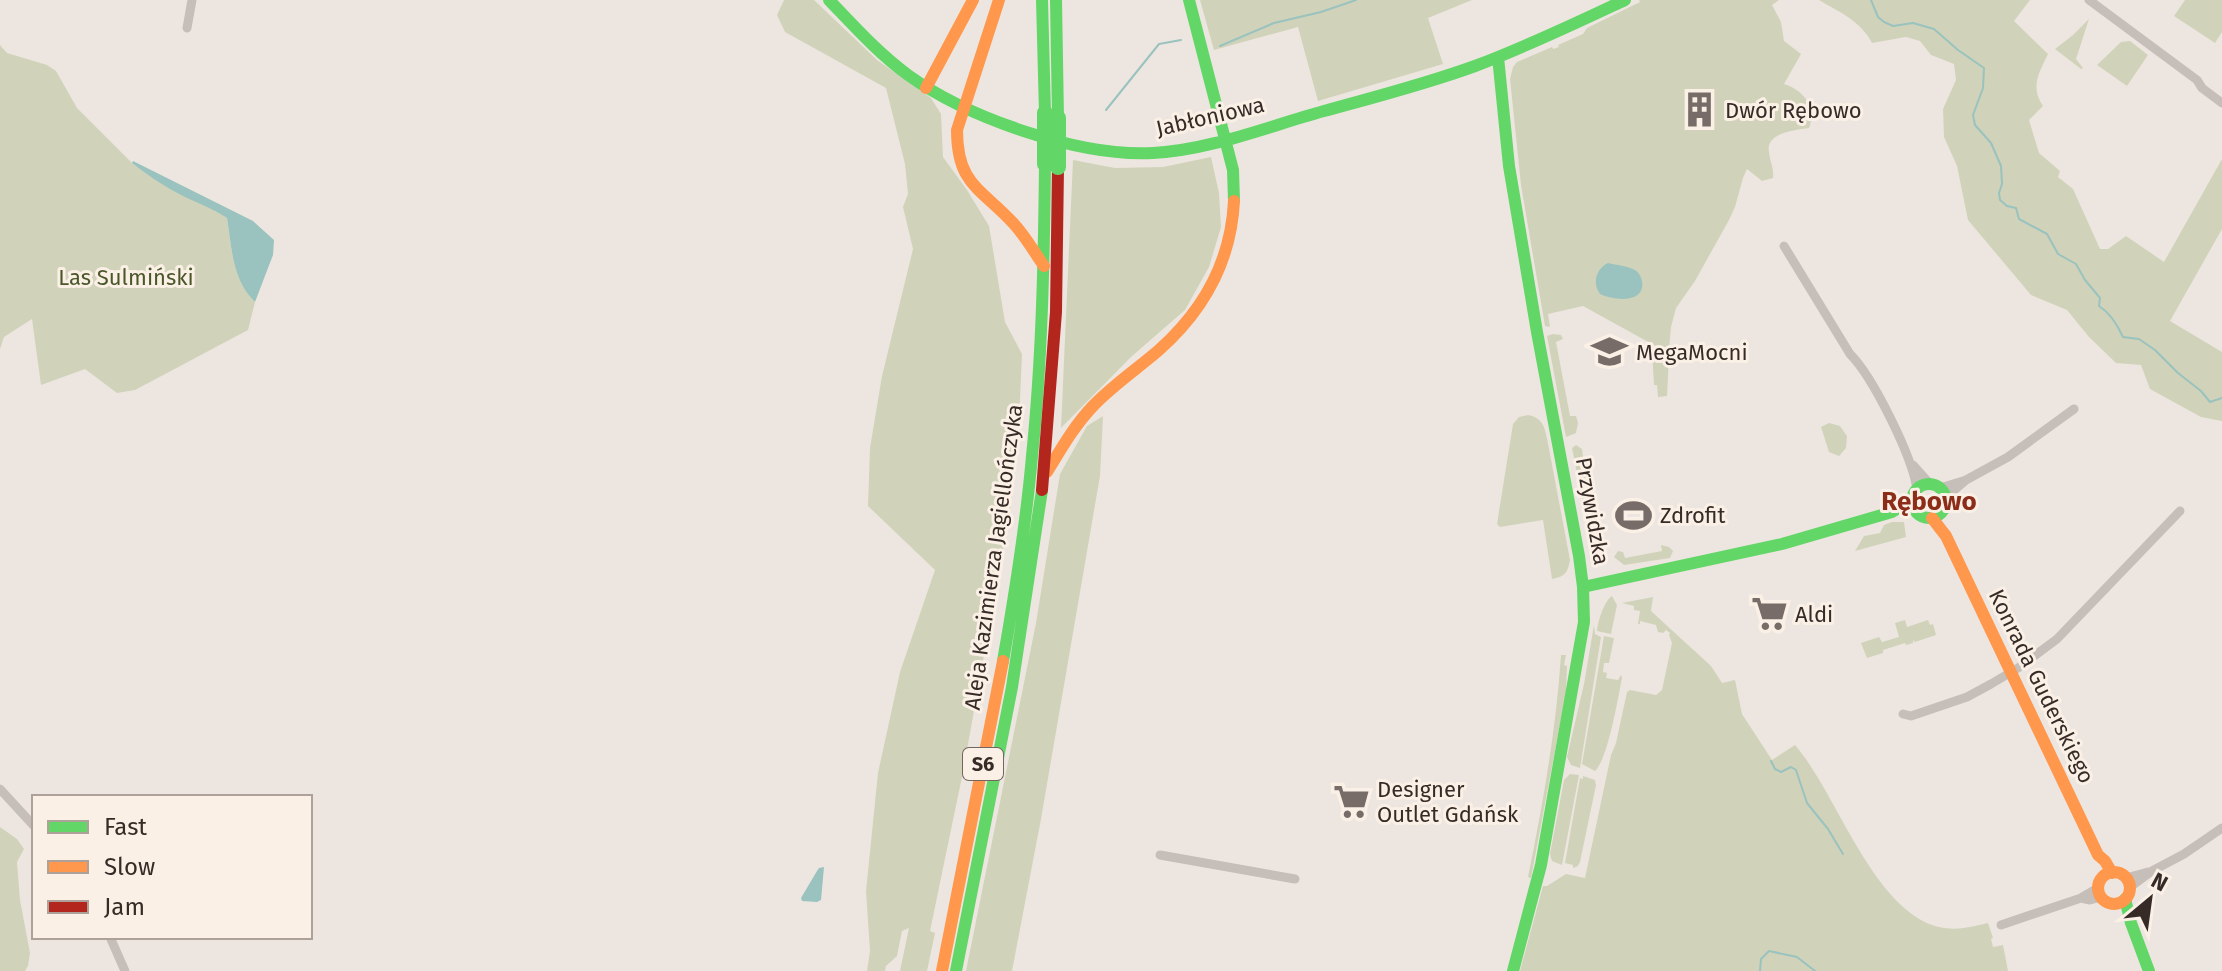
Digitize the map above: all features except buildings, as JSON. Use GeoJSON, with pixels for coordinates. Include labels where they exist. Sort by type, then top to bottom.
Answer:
{"type":"FeatureCollection","features":[{"type":"Feature","properties":{"kind":"main road","name":"Jabłoniowa"},"geometry":{"type":"LineString","coordinates":[[829,0],[899,68],[926,88],[964,107],[1073,143],[1153,153],[1226,138],[1378,96],[1474,65],[1625,0]]}},
{"type":"Feature","properties":{"kind":"main road"},"geometry":{"type":"LineString","coordinates":[[926,88],[973,0]]}},
{"type":"Feature","properties":{"kind":"main road"},"geometry":{"type":"LineString","coordinates":[[999,0],[957,130],[958,163],[973,187],[1017,227],[1044,266]]}},
{"type":"Feature","properties":{"kind":"main road","name":"Aleja Kazimierza Jagiellończyka"},"geometry":{"type":"LineString","coordinates":[[956,971],[1012,687],[1044,477],[1056,312],[1051,115],[1042,0]]}},
{"type":"Feature","properties":{"kind":"main road","name":"Aleja Kazimierza Jagiellończyka"},"geometry":{"type":"LineString","coordinates":[[1051,115],[1056,0]]}},
{"type":"Feature","properties":{"kind":"main road"},"geometry":{"type":"LineString","coordinates":[[1044,477],[1086,414],[1186,324],[1212,290],[1225,258],[1236,191],[1226,138],[1189,0]]}},
{"type":"Feature","properties":{"kind":"main road","name":"Przywidzka"},"geometry":{"type":"LineString","coordinates":[[1498,57],[1509,166],[1583,587],[1584,631],[1538,881],[1513,971]]}},
{"type":"Feature","properties":{"kind":"main road"},"geometry":{"type":"LineString","coordinates":[[1474,65],[1500,77]]}},
{"type":"Feature","properties":{"kind":"main road","name":"Aleja Kazimierza Jagiellończyka"},"geometry":{"type":"LineString","coordinates":[[942,971],[1020,556],[1040,370],[1052,165]]}},
{"type":"Feature","properties":{"kind":"main road"},"geometry":{"type":"LineString","coordinates":[[1583,587],[1741,554],[1930,500]]}},
{"type":"Feature","properties":{"kind":"main road","name":"Konrada Guderskiego"},"geometry":{"type":"LineString","coordinates":[[1930,500],[2098,855],[2098,865],[2114,888],[2131,923],[2149,971]]}},
{"type":"Feature","properties":{"kind":"street"},"geometry":{"type":"LineString","coordinates":[[187,28],[192,0]]}},
{"type":"Feature","properties":{"kind":"street"},"geometry":{"type":"LineString","coordinates":[[2089,0],[2197,80],[2202,88],[2222,103]]}},
{"type":"Feature","properties":{"kind":"street","name":"Konrada Guderskiego"},"geometry":{"type":"LineString","coordinates":[[1784,246],[1850,354],[1860,364],[1930,500]]}},
{"type":"Feature","properties":{"kind":"street"},"geometry":{"type":"LineString","coordinates":[[1930,500],[2008,457],[2074,409]]}},
{"type":"Feature","properties":{"kind":"street"},"geometry":{"type":"LineString","coordinates":[[1903,714],[1911,716],[1967,697],[2011,673],[2057,639],[2180,511]]}},
{"type":"Feature","properties":{"kind":"street"},"geometry":{"type":"LineString","coordinates":[[0,789],[32,824]]}},
{"type":"Feature","properties":{"kind":"street"},"geometry":{"type":"LineString","coordinates":[[2001,925],[2081,898],[2090,900],[2184,854],[2222,828]]}},
{"type":"Feature","properties":{"kind":"street"},"geometry":{"type":"LineString","coordinates":[[1160,855],[1295,879]]}},
{"type":"Feature","properties":{"kind":"street"},"geometry":{"type":"LineString","coordinates":[[111,939],[125,971]]}},
{"type":"Feature","properties":{"kind":"green space"},"geometry":{"type":"Polygon","coordinates":[[[784,0],[814,0],[877,60],[931,98],[941,114],[943,157],[989,226],[1005,322],[1022,354],[1010,511],[963,772],[930,931],[935,933],[927,971],[900,971],[909,928],[902,931],[897,956],[885,971],[867,971],[870,951],[866,891],[878,773],[900,672],[935,570],[868,506],[870,448],[882,376],[913,249],[903,207],[908,194],[905,164],[886,88],[785,32],[777,15],[784,0]]]}},
{"type":"Feature","properties":{"kind":"green space"},"geometry":{"type":"Polygon","coordinates":[[[1200,0],[1472,0],[1428,18],[1443,64],[1318,101],[1298,27],[1214,50],[1200,0]]]}},
{"type":"Feature","properties":{"kind":"green space"},"geometry":{"type":"Polygon","coordinates":[[[1639,0],[1779,0],[1772,5],[1781,22],[1784,41],[1801,54],[1784,84],[1803,95],[1811,114],[1809,128],[1782,134],[1769,146],[1773,178],[1762,181],[1747,169],[1729,220],[1676,308],[1669,350],[1661,349],[1583,306],[1548,314],[1550,327],[1545,326],[1521,185],[1510,79],[1517,62],[1559,47],[1639,0]]]}},
{"type":"Feature","properties":{"kind":"green space"},"geometry":{"type":"Polygon","coordinates":[[[1819,0],[2030,0],[2014,21],[2048,54],[2036,86],[2043,106],[2029,120],[2039,153],[2060,171],[2058,177],[2073,189],[2100,249],[2108,249],[2126,236],[2164,262],[2222,159],[2222,229],[2170,321],[2222,352],[2222,421],[2201,417],[2150,389],[2141,365],[2116,363],[2067,310],[2031,295],[1968,220],[1957,166],[1944,137],[1943,109],[1956,80],[1954,64],[1931,55],[1920,41],[1906,37],[1872,43],[1856,23],[1819,0]]]}},
{"type":"Feature","properties":{"kind":"green space"},"geometry":{"type":"Polygon","coordinates":[[[2185,0],[2222,0],[2222,32],[2215,43],[2174,16],[2185,0]]]}},
{"type":"Feature","properties":{"kind":"green space"},"geometry":{"type":"Polygon","coordinates":[[[2089,19],[2076,59],[2081,69],[2055,49],[2089,19]]]}},
{"type":"Feature","properties":{"kind":"green space"},"geometry":{"type":"Polygon","coordinates":[[[2130,41],[2148,55],[2127,86],[2097,65],[2121,42],[2130,41]]]}},
{"type":"Feature","properties":{"kind":"green space","name":"Las Sulmiński"},"geometry":{"type":"Polygon","coordinates":[[[0,45],[7,53],[47,65],[56,71],[77,108],[132,163],[183,196],[209,206],[227,218],[237,274],[255,302],[248,330],[135,390],[117,393],[85,369],[41,385],[32,319],[4,337],[0,349],[0,45]]]}},
{"type":"Feature","properties":{"kind":"green space"},"geometry":{"type":"Polygon","coordinates":[[[1211,157],[1219,193],[1221,227],[1209,267],[1185,310],[1131,357],[1061,428],[1073,160],[1115,168],[1163,167],[1211,157]]]}},
{"type":"Feature","properties":{"kind":"green space"},"geometry":{"type":"Polygon","coordinates":[[[1561,335],[1563,339],[1556,342],[1570,416],[1576,416],[1578,423],[1576,433],[1566,437],[1547,336],[1561,335]]]}},
{"type":"Feature","properties":{"kind":"green space"},"geometry":{"type":"Polygon","coordinates":[[[1652,352],[1669,355],[1667,396],[1658,397],[1652,352]]]}},
{"type":"Feature","properties":{"kind":"green space"},"geometry":{"type":"Polygon","coordinates":[[[1528,415],[1539,420],[1545,429],[1570,560],[1565,573],[1552,579],[1543,520],[1500,527],[1497,524],[1513,424],[1519,417],[1528,415]]]}},
{"type":"Feature","properties":{"kind":"green space"},"geometry":{"type":"Polygon","coordinates":[[[1103,416],[1100,476],[1012,971],[966,971],[1036,623],[1060,474],[1087,426],[1103,416]]]}},
{"type":"Feature","properties":{"kind":"green space"},"geometry":{"type":"Polygon","coordinates":[[[1829,423],[1840,426],[1847,436],[1846,448],[1839,456],[1829,452],[1821,427],[1829,423]]]}},
{"type":"Feature","properties":{"kind":"green space"},"geometry":{"type":"Polygon","coordinates":[[[1576,445],[1582,449],[1592,507],[1588,508],[1583,503],[1572,448],[1576,445]]]}},
{"type":"Feature","properties":{"kind":"green space"},"geometry":{"type":"Polygon","coordinates":[[[1904,522],[1906,537],[1855,551],[1864,536],[1880,533],[1884,525],[1904,522]]]}},
{"type":"Feature","properties":{"kind":"green space"},"geometry":{"type":"Polygon","coordinates":[[[1661,545],[1673,551],[1670,558],[1624,565],[1614,557],[1618,551],[1623,552],[1625,558],[1662,551],[1661,545]]]}},
{"type":"Feature","properties":{"kind":"green space"},"geometry":{"type":"Polygon","coordinates":[[[1612,596],[1617,605],[1611,634],[1597,631],[1604,607],[1612,596]]]}},
{"type":"Feature","properties":{"kind":"green space"},"geometry":{"type":"Polygon","coordinates":[[[1653,597],[1651,611],[1711,666],[1722,683],[1735,680],[1742,714],[1772,760],[1795,745],[1811,766],[1858,848],[1895,899],[1916,917],[1939,927],[1957,929],[1988,923],[1993,947],[2003,945],[2008,971],[1520,971],[1543,886],[1566,874],[1585,878],[1627,692],[1656,695],[1662,690],[1672,643],[1670,633],[1666,630],[1658,632],[1656,625],[1640,621],[1638,624],[1640,611],[1622,603],[1653,597]]]}},
{"type":"Feature","properties":{"kind":"green space"},"geometry":{"type":"Polygon","coordinates":[[[1905,620],[1907,627],[1928,620],[1930,625],[1933,624],[1936,635],[1883,650],[1883,653],[1867,658],[1861,643],[1879,637],[1882,642],[1899,637],[1895,623],[1905,620]]]}},
{"type":"Feature","properties":{"kind":"green space"},"geometry":{"type":"Polygon","coordinates":[[[1594,625],[1595,634],[1601,637],[1580,768],[1571,765],[1567,757],[1594,625]]]}},
{"type":"Feature","properties":{"kind":"green space"},"geometry":{"type":"Polygon","coordinates":[[[1604,636],[1614,638],[1609,663],[1604,663],[1603,672],[1607,673],[1606,678],[1618,680],[1621,675],[1622,678],[1608,742],[1595,771],[1582,764],[1604,636]]]}},
{"type":"Feature","properties":{"kind":"green space"},"geometry":{"type":"Polygon","coordinates":[[[1561,655],[1566,655],[1566,692],[1531,878],[1528,877],[1548,766],[1561,655]]]}},
{"type":"Feature","properties":{"kind":"green space"},"geometry":{"type":"Polygon","coordinates":[[[1570,774],[1579,775],[1562,865],[1552,861],[1550,854],[1564,780],[1570,774]]]}},
{"type":"Feature","properties":{"kind":"green space"},"geometry":{"type":"Polygon","coordinates":[[[1583,776],[1595,780],[1596,785],[1580,862],[1573,868],[1573,865],[1565,863],[1580,778],[1583,779],[1583,776]]]}},
{"type":"Feature","properties":{"kind":"green space"},"geometry":{"type":"Polygon","coordinates":[[[0,827],[17,839],[24,849],[17,862],[20,900],[30,953],[25,971],[0,971],[0,827]]]}},
{"type":"Feature","properties":{"kind":"water"},"geometry":{"type":"Polygon","coordinates":[[[133,161],[253,221],[274,240],[273,255],[255,302],[237,274],[227,218],[162,184],[133,161]]]}},
{"type":"Feature","properties":{"kind":"water"},"geometry":{"type":"Polygon","coordinates":[[[1608,263],[1638,273],[1642,284],[1638,295],[1621,299],[1600,294],[1596,277],[1608,263]]]}},
{"type":"Feature","properties":{"kind":"water"},"geometry":{"type":"Polygon","coordinates":[[[824,867],[821,900],[802,901],[817,871],[824,867]]]}},
{"type":"Feature","properties":{"kind":"waterway"},"geometry":{"type":"LineString","coordinates":[[1220,46],[1274,23],[1356,0]]}},
{"type":"Feature","properties":{"kind":"waterway"},"geometry":{"type":"LineString","coordinates":[[1871,0],[1878,17],[1884,22],[1893,26],[1913,23],[1934,29],[1984,68],[1983,88],[1973,115],[1975,125],[1991,143],[2001,166],[2000,200],[2016,208],[2019,219],[2047,234],[2058,254],[2076,264],[2100,298],[2099,306],[2107,312],[2123,337],[2139,339],[2155,350],[2210,402],[2222,398]]}},
{"type":"Feature","properties":{"kind":"waterway"},"geometry":{"type":"LineString","coordinates":[[1106,110],[1159,44],[1181,40]]}},
{"type":"Feature","properties":{"kind":"waterway"},"geometry":{"type":"LineString","coordinates":[[1771,761],[1775,769],[1781,772],[1791,767],[1796,770],[1807,803],[1843,854]]}},
{"type":"Feature","properties":{"kind":"waterway"},"geometry":{"type":"LineString","coordinates":[[1760,971],[1761,959],[1769,951],[1797,957],[1815,971]]}},
{"type":"Feature","properties":{"kind":"traffic: fast"},"geometry":{"type":"LineString","coordinates":[[829,0],[897,67],[961,106],[1025,132],[1092,149],[1124,153],[1175,151],[1218,142],[1438,79],[1513,51],[1625,0]]}},
{"type":"Feature","properties":{"kind":"traffic: fast"},"geometry":{"type":"LineString","coordinates":[[1042,0],[1045,113]]}},
{"type":"Feature","properties":{"kind":"traffic: fast"},"geometry":{"type":"LineString","coordinates":[[1056,0],[1058,118]]}},
{"type":"Feature","properties":{"kind":"traffic: fast"},"geometry":{"type":"LineString","coordinates":[[1189,0],[1233,170],[1234,201]]}},
{"type":"Feature","properties":{"kind":"traffic: fast"},"geometry":{"type":"LineString","coordinates":[[1498,57],[1509,166],[1579,556],[1584,622],[1541,865],[1513,971]]}},
{"type":"Feature","properties":{"kind":"traffic: fast"},"geometry":{"type":"LineString","coordinates":[[1045,113],[1045,164]]}},
{"type":"Feature","properties":{"kind":"traffic: fast"},"geometry":{"type":"LineString","coordinates":[[1058,118],[1058,167]]}},
{"type":"Feature","properties":{"kind":"traffic: fast"},"geometry":{"type":"LineString","coordinates":[[1003,661],[1030,482],[1042,310],[1045,164]]}},
{"type":"Feature","properties":{"kind":"traffic: fast"},"geometry":{"type":"LineString","coordinates":[[1929,484],[1941,489],[1946,501],[1941,513],[1929,518],[1917,513],[1912,501],[1917,489],[1929,484]]}},
{"type":"Feature","properties":{"kind":"traffic: fast"},"geometry":{"type":"LineString","coordinates":[[956,971],[1012,687],[1042,490]]}},
{"type":"Feature","properties":{"kind":"traffic: fast"},"geometry":{"type":"LineString","coordinates":[[1583,587],[1782,544],[1892,512],[1913,499]]}},
{"type":"Feature","properties":{"kind":"traffic: fast"},"geometry":{"type":"LineString","coordinates":[[2125,899],[2149,971]]}},
{"type":"Feature","properties":{"kind":"traffic: slow"},"geometry":{"type":"LineString","coordinates":[[926,88],[973,0]]}},
{"type":"Feature","properties":{"kind":"traffic: slow"},"geometry":{"type":"LineString","coordinates":[[999,0],[957,130],[958,148],[961,163],[973,184],[1018,229],[1044,266]]}},
{"type":"Feature","properties":{"kind":"traffic: slow"},"geometry":{"type":"LineString","coordinates":[[1047,472],[1093,406],[1175,335],[1202,301],[1221,264],[1232,223],[1234,201]]}},
{"type":"Feature","properties":{"kind":"traffic: slow"},"geometry":{"type":"LineString","coordinates":[[1932,518],[1946,536],[2098,855],[2112,873]]}},
{"type":"Feature","properties":{"kind":"traffic: slow"},"geometry":{"type":"LineString","coordinates":[[942,971],[1003,661]]}},
{"type":"Feature","properties":{"kind":"traffic: slow"},"geometry":{"type":"LineString","coordinates":[[2114,872],[2125,877],[2130,888],[2125,899],[2114,904],[2103,899],[2098,888],[2103,877],[2114,872]]}},
{"type":"Feature","properties":{"kind":"traffic: jam"},"geometry":{"type":"LineString","coordinates":[[1042,490],[1056,312],[1058,167]]}},
{"type":"Feature","properties":{"kind":"place","name":"Dwór Rębowo"},"geometry":{"type":"Point","coordinates":[1699,110]}},
{"type":"Feature","properties":{"kind":"place","name":"MegaMocni"},"geometry":{"type":"Point","coordinates":[1610,352]}},
{"type":"Feature","properties":{"kind":"place","name":"Zdrofit"},"geometry":{"type":"Point","coordinates":[1634,515]}},
{"type":"Feature","properties":{"kind":"place","name":"Aldi"},"geometry":{"type":"Point","coordinates":[1769,614]}},
{"type":"Feature","properties":{"kind":"place","name":"Designer Outlet Gdańsk"},"geometry":{"type":"Point","coordinates":[1351,802]}},
{"type":"Feature","properties":{"kind":"district","name":"Rębowo"},"geometry":{"type":"Point","coordinates":[1929,501]}}]}
